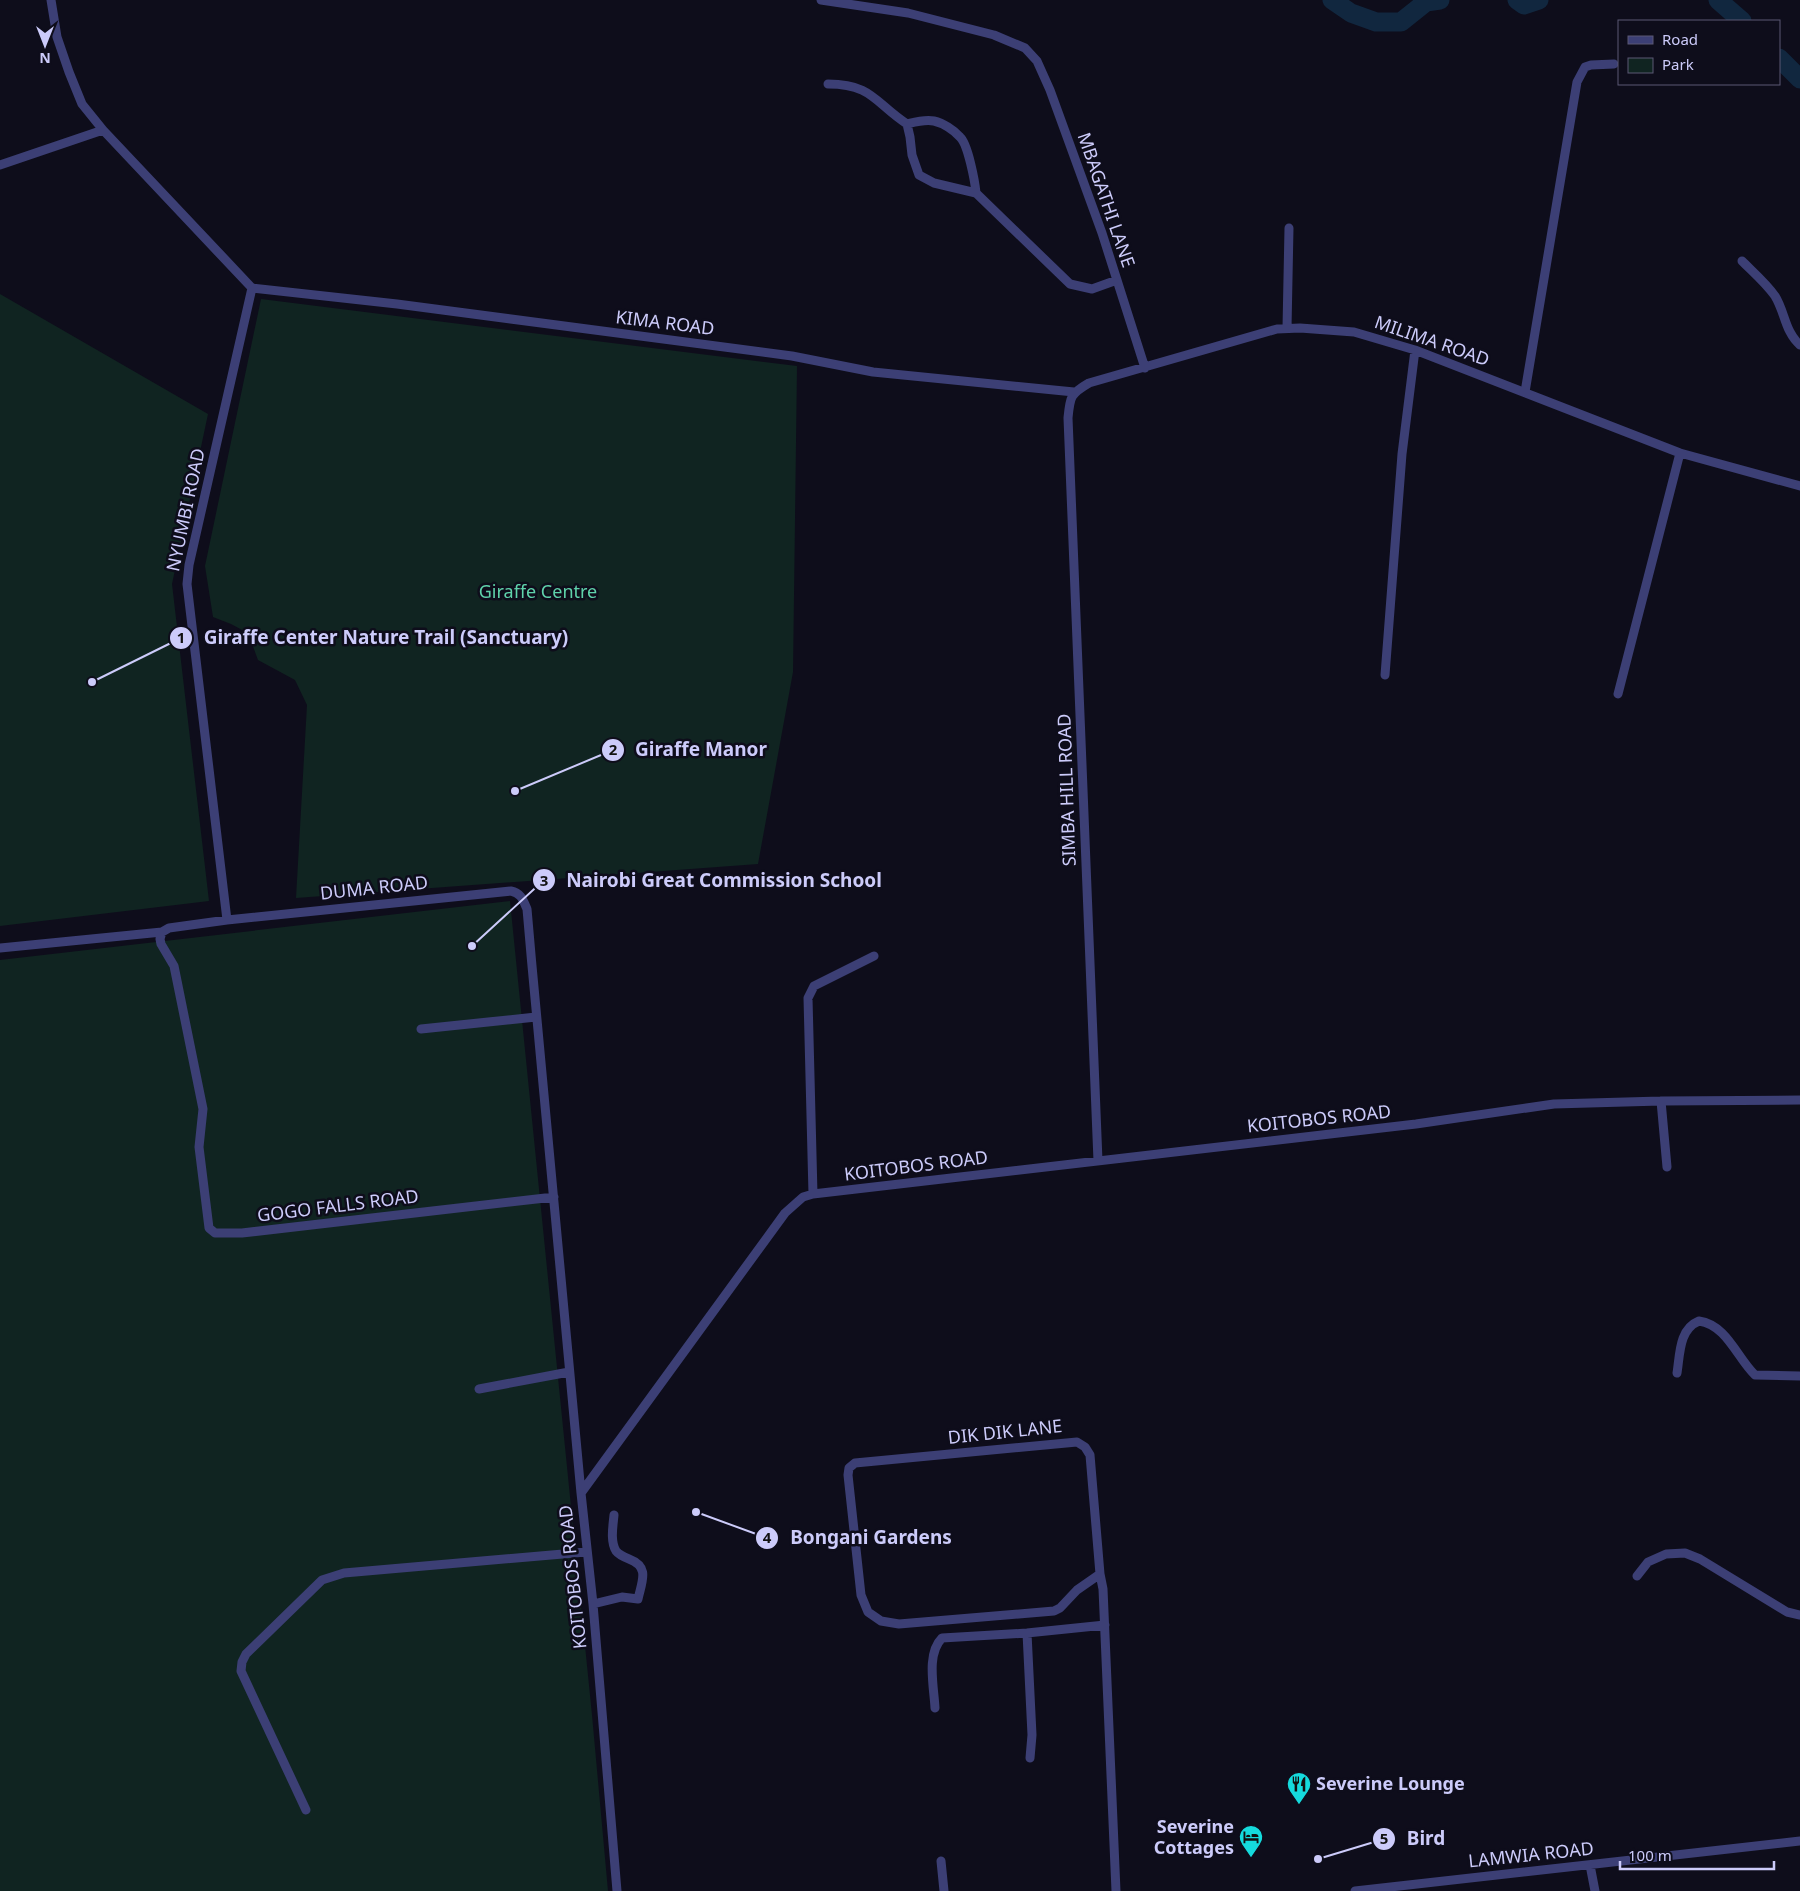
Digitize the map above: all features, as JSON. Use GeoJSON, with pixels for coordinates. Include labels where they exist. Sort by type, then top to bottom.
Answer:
{"type":"FeatureCollection","features":[{"type":"Feature","properties":{"kind":"street"},"geometry":{"type":"LineString","coordinates":[[51,0],[57,37],[82,104],[103,130],[252,288]]}},
{"type":"Feature","properties":{"kind":"street","name":"MBAGATHI LANE"},"geometry":{"type":"LineString","coordinates":[[821,0],[908,13],[994,35],[1025,48],[1037,61],[1050,90],[1117,280],[1145,368]]}},
{"type":"Feature","properties":{"kind":"street"},"geometry":{"type":"LineString","coordinates":[[1526,392],[1578,82],[1585,67],[1614,64]]}},
{"type":"Feature","properties":{"kind":"street"},"geometry":{"type":"LineString","coordinates":[[828,84],[845,84],[861,89],[881,102],[890,113],[906,124],[912,155],[919,175],[934,183],[976,193],[1070,284],[1092,289],[1117,280]]}},
{"type":"Feature","properties":{"kind":"street"},"geometry":{"type":"LineString","coordinates":[[906,124],[934,121],[949,128],[962,138],[975,181],[976,193]]}},
{"type":"Feature","properties":{"kind":"street"},"geometry":{"type":"LineString","coordinates":[[0,166],[103,130]]}},
{"type":"Feature","properties":{"kind":"street"},"geometry":{"type":"LineString","coordinates":[[1287,328],[1290,228]]}},
{"type":"Feature","properties":{"kind":"street"},"geometry":{"type":"LineString","coordinates":[[1742,261],[1774,294],[1782,309],[1788,331],[1800,345]]}},
{"type":"Feature","properties":{"kind":"street","name":"KIMA ROAD"},"geometry":{"type":"LineString","coordinates":[[252,288],[397,304],[792,356],[873,372],[1074,392]]}},
{"type":"Feature","properties":{"kind":"street","name":"NYUMBI ROAD"},"geometry":{"type":"LineString","coordinates":[[227,920],[187,584],[189,565],[252,288]]}},
{"type":"Feature","properties":{"kind":"street","name":"MILIMA ROAD"},"geometry":{"type":"LineString","coordinates":[[1074,392],[1089,383],[1276,329],[1330,329],[1354,332],[1415,350],[1680,453],[1800,486]]}},
{"type":"Feature","properties":{"kind":"street"},"geometry":{"type":"LineString","coordinates":[[1384,675],[1402,454],[1415,350]]}},
{"type":"Feature","properties":{"kind":"street","name":"SIMBA HILL ROAD"},"geometry":{"type":"LineString","coordinates":[[1074,392],[1069,403],[1068,418],[1098,1161]]}},
{"type":"Feature","properties":{"kind":"street"},"geometry":{"type":"LineString","coordinates":[[1618,694],[1680,453]]}},
{"type":"Feature","properties":{"kind":"street","name":"DUMA ROAD"},"geometry":{"type":"LineString","coordinates":[[0,948],[162,932],[169,928],[227,920],[510,891],[517,892],[527,909],[536,1017]]}},
{"type":"Feature","properties":{"kind":"street","name":"GOGO FALLS ROAD"},"geometry":{"type":"LineString","coordinates":[[162,932],[161,944],[174,966],[203,1109],[199,1147],[209,1228],[215,1233],[242,1233],[554,1197]]}},
{"type":"Feature","properties":{"kind":"street"},"geometry":{"type":"LineString","coordinates":[[813,1194],[808,998],[814,986],[874,956]]}},
{"type":"Feature","properties":{"kind":"street"},"geometry":{"type":"LineString","coordinates":[[421,1029],[536,1017],[581,1493]]}},
{"type":"Feature","properties":{"kind":"street","name":"KOITOBOS ROAD"},"geometry":{"type":"LineString","coordinates":[[617,1891],[593,1604],[581,1493],[785,1213],[804,1197],[813,1194],[1416,1124],[1554,1104],[1800,1100]]}},
{"type":"Feature","properties":{"kind":"street"},"geometry":{"type":"LineString","coordinates":[[1660,1101],[1667,1167]]}},
{"type":"Feature","properties":{"kind":"street"},"geometry":{"type":"LineString","coordinates":[[1677,1373],[1682,1339],[1688,1329],[1699,1321],[1708,1322],[1733,1344],[1755,1375],[1800,1376]]}},
{"type":"Feature","properties":{"kind":"street"},"geometry":{"type":"LineString","coordinates":[[479,1389],[569,1372]]}},
{"type":"Feature","properties":{"kind":"street","name":"DIK DIK LANE"},"geometry":{"type":"LineString","coordinates":[[1100,1574],[1077,1590],[1060,1608],[1054,1611],[930,1623],[899,1624],[881,1621],[868,1612],[861,1595],[848,1475],[849,1468],[855,1463],[1077,1442],[1086,1447],[1090,1455],[1100,1574],[1103,1589],[1116,1891]]}},
{"type":"Feature","properties":{"kind":"street"},"geometry":{"type":"LineString","coordinates":[[593,1604],[622,1597],[638,1599],[643,1579],[643,1570],[639,1564],[621,1556],[616,1551],[613,1543],[614,1515]]}},
{"type":"Feature","properties":{"kind":"street"},"geometry":{"type":"LineString","coordinates":[[306,1810],[241,1671],[242,1662],[246,1654],[322,1580],[354,1572],[586,1552]]}},
{"type":"Feature","properties":{"kind":"street"},"geometry":{"type":"LineString","coordinates":[[1637,1576],[1648,1562],[1666,1554],[1685,1553],[1700,1559],[1787,1612],[1800,1614]]}},
{"type":"Feature","properties":{"kind":"street"},"geometry":{"type":"LineString","coordinates":[[935,1708],[932,1654],[936,1644],[942,1638],[1027,1633],[1105,1625]]}},
{"type":"Feature","properties":{"kind":"street"},"geometry":{"type":"LineString","coordinates":[[1027,1633],[1032,1735],[1030,1758]]}},
{"type":"Feature","properties":{"kind":"street","name":"LAMWIA ROAD"},"geometry":{"type":"LineString","coordinates":[[1355,1891],[1800,1841]]}},
{"type":"Feature","properties":{"kind":"street"},"geometry":{"type":"LineString","coordinates":[[941,1861],[944,1891]]}},
{"type":"Feature","properties":{"kind":"street"},"geometry":{"type":"LineString","coordinates":[[1590,1865],[1594,1891]]}},
{"type":"Feature","properties":{"kind":"green space"},"geometry":{"type":"Polygon","coordinates":[[[0,294],[208,414],[172,584],[209,901],[0,926],[0,294]]]}},
{"type":"Feature","properties":{"kind":"green space","name":"Giraffe Centre"},"geometry":{"type":"Polygon","coordinates":[[[261,299],[797,366],[793,672],[758,864],[296,898],[307,705],[295,680],[258,660],[248,633],[213,617],[205,566],[261,299]]]}},
{"type":"Feature","properties":{"kind":"green space"},"geometry":{"type":"Polygon","coordinates":[[[510,901],[608,1891],[0,1891],[0,960],[510,901]]]}},
{"type":"Feature","properties":{"kind":"waterway"},"geometry":{"type":"LineString","coordinates":[[1332,0],[1351,13],[1376,22],[1401,22],[1426,2],[1440,0]]}},
{"type":"Feature","properties":{"kind":"waterway"},"geometry":{"type":"LineString","coordinates":[[1517,0],[1524,5],[1539,0]]}},
{"type":"Feature","properties":{"kind":"waterway"},"geometry":{"type":"LineString","coordinates":[[1718,0],[1741,20]]}},
{"type":"Feature","properties":{"kind":"waterway"},"geometry":{"type":"LineString","coordinates":[[1780,59],[1800,79]]}},
{"type":"Feature","properties":{"kind":"place","name":"Giraffe Center Nature Trail (Sanctuary)"},"geometry":{"type":"Point","coordinates":[92,682]}},
{"type":"Feature","properties":{"kind":"place","name":"Giraffe Manor"},"geometry":{"type":"Point","coordinates":[515,791]}},
{"type":"Feature","properties":{"kind":"place","name":"Nairobi Great Commission School"},"geometry":{"type":"Point","coordinates":[472,946]}},
{"type":"Feature","properties":{"kind":"place","name":"Bongani Gardens"},"geometry":{"type":"Point","coordinates":[696,1512]}},
{"type":"Feature","properties":{"kind":"place","name":"Severine Lounge"},"geometry":{"type":"Point","coordinates":[1299,1805]}},
{"type":"Feature","properties":{"kind":"place","name":"Severine Cottages"},"geometry":{"type":"Point","coordinates":[1251,1858]}},
{"type":"Feature","properties":{"kind":"place","name":"Bird"},"geometry":{"type":"Point","coordinates":[1318,1859]}}]}
